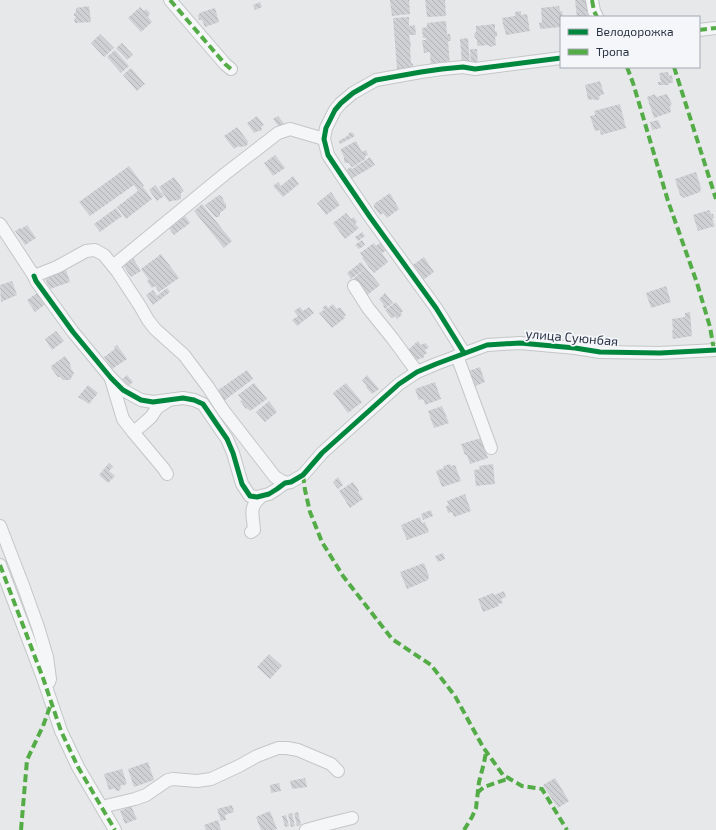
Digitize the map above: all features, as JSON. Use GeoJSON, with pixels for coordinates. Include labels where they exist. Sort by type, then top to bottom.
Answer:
{"type":"FeatureCollection","features":[{"type":"Feature","properties":{"kind":"street"},"geometry":{"type":"LineString","coordinates":[[170,0],[231,69]]}},
{"type":"Feature","properties":{"kind":"street"},"geometry":{"type":"LineString","coordinates":[[592,0],[596,16]]}},
{"type":"Feature","properties":{"kind":"street"},"geometry":{"type":"LineString","coordinates":[[700,30],[716,28]]}},
{"type":"Feature","properties":{"kind":"street"},"geometry":{"type":"LineString","coordinates":[[491,448],[460,355],[436,308],[335,166],[328,155],[324,139],[326,128],[341,102],[353,92],[376,80],[442,69],[475,69],[560,58]]}},
{"type":"Feature","properties":{"kind":"street"},"geometry":{"type":"LineString","coordinates":[[113,266],[225,174],[278,133],[290,130],[324,139]]}},
{"type":"Feature","properties":{"kind":"street"},"geometry":{"type":"LineString","coordinates":[[1,226],[34,276],[73,332],[111,378],[123,390],[141,400],[153,402],[183,398],[194,400],[203,404],[227,439],[233,453],[242,484],[250,496],[257,497],[269,494],[284,483],[276,477],[265,464],[223,410],[184,355],[151,324],[113,266],[104,255],[95,250],[86,251],[34,276]]}},
{"type":"Feature","properties":{"kind":"street"},"geometry":{"type":"LineString","coordinates":[[354,286],[368,308],[418,372]]}},
{"type":"Feature","properties":{"kind":"street","name":"улица Суюнбая"},"geometry":{"type":"LineString","coordinates":[[284,483],[291,482],[303,475],[322,453],[399,384],[418,372],[436,364],[487,345],[520,344],[575,348],[600,352],[660,353],[716,350]]}},
{"type":"Feature","properties":{"kind":"street"},"geometry":{"type":"LineString","coordinates":[[111,378],[123,419],[164,468],[167,474]]}},
{"type":"Feature","properties":{"kind":"street"},"geometry":{"type":"LineString","coordinates":[[133,432],[151,417],[157,408],[170,400]]}},
{"type":"Feature","properties":{"kind":"street"},"geometry":{"type":"LineString","coordinates":[[251,532],[254,530],[252,515],[254,503],[262,496]]}},
{"type":"Feature","properties":{"kind":"street"},"geometry":{"type":"LineString","coordinates":[[0,526],[27,595],[47,657],[50,679],[47,689]]}},
{"type":"Feature","properties":{"kind":"street"},"geometry":{"type":"LineString","coordinates":[[0,566],[68,748],[115,830]]}},
{"type":"Feature","properties":{"kind":"street"},"geometry":{"type":"LineString","coordinates":[[102,807],[146,795],[168,780],[197,781],[211,779],[257,756],[278,748],[298,750],[331,764],[338,771]]}},
{"type":"Feature","properties":{"kind":"street"},"geometry":{"type":"LineString","coordinates":[[306,830],[352,818]]}},
{"type":"Feature","properties":{"kind":"building"},"geometry":{"type":"Polygon","coordinates":[[[390,0],[409,0],[410,14],[392,16],[390,0]]]}},
{"type":"Feature","properties":{"kind":"building"},"geometry":{"type":"Polygon","coordinates":[[[425,0],[445,0],[446,16],[427,17],[425,0]]]}},
{"type":"Feature","properties":{"kind":"building"},"geometry":{"type":"Polygon","coordinates":[[[575,0],[586,0],[588,16],[577,16],[575,0]]]}},
{"type":"Feature","properties":{"kind":"building"},"geometry":{"type":"Polygon","coordinates":[[[260,2],[262,7],[255,10],[253,5],[260,2]]]}},
{"type":"Feature","properties":{"kind":"building"},"geometry":{"type":"Polygon","coordinates":[[[89,6],[91,22],[75,23],[74,19],[76,17],[74,16],[74,13],[76,12],[76,8],[89,6]]]}},
{"type":"Feature","properties":{"kind":"building"},"geometry":{"type":"Polygon","coordinates":[[[559,6],[563,16],[560,16],[560,27],[540,29],[539,23],[542,22],[541,8],[559,6]]]}},
{"type":"Feature","properties":{"kind":"building"},"geometry":{"type":"Polygon","coordinates":[[[140,7],[144,11],[146,9],[150,13],[148,17],[152,22],[141,32],[128,18],[140,7]]]}},
{"type":"Feature","properties":{"kind":"building"},"geometry":{"type":"Polygon","coordinates":[[[215,8],[219,22],[205,27],[202,20],[199,20],[199,13],[215,8]]]}},
{"type":"Feature","properties":{"kind":"building"},"geometry":{"type":"Polygon","coordinates":[[[521,11],[521,15],[527,14],[530,31],[506,35],[502,18],[515,16],[515,12],[521,11]]]}},
{"type":"Feature","properties":{"kind":"building"},"geometry":{"type":"Polygon","coordinates":[[[409,17],[409,26],[415,25],[416,35],[409,35],[413,71],[399,72],[397,68],[393,18],[409,17]]]}},
{"type":"Feature","properties":{"kind":"building"},"geometry":{"type":"Polygon","coordinates":[[[446,21],[447,34],[450,34],[451,41],[448,41],[450,65],[431,67],[430,52],[424,53],[422,40],[426,40],[426,38],[423,38],[422,28],[427,27],[427,23],[446,21]]]}},
{"type":"Feature","properties":{"kind":"building"},"geometry":{"type":"Polygon","coordinates":[[[495,24],[495,31],[497,32],[497,36],[495,37],[496,45],[491,47],[488,45],[477,45],[477,40],[474,34],[476,32],[476,26],[495,24]]]}},
{"type":"Feature","properties":{"kind":"building"},"geometry":{"type":"Polygon","coordinates":[[[100,34],[114,48],[104,57],[91,43],[100,34]]]}},
{"type":"Feature","properties":{"kind":"building"},"geometry":{"type":"Polygon","coordinates":[[[468,38],[470,64],[462,64],[460,39],[468,38]]]}},
{"type":"Feature","properties":{"kind":"building"},"geometry":{"type":"Polygon","coordinates":[[[122,43],[133,55],[127,60],[116,48],[122,43]]]}},
{"type":"Feature","properties":{"kind":"building"},"geometry":{"type":"Polygon","coordinates":[[[470,49],[477,49],[478,66],[471,66],[470,49]]]}},
{"type":"Feature","properties":{"kind":"building"},"geometry":{"type":"Polygon","coordinates":[[[115,50],[129,66],[121,73],[107,57],[115,50]]]}},
{"type":"Feature","properties":{"kind":"building"},"geometry":{"type":"Polygon","coordinates":[[[131,68],[145,84],[137,91],[123,75],[131,68]]]}},
{"type":"Feature","properties":{"kind":"building"},"geometry":{"type":"Polygon","coordinates":[[[668,72],[669,76],[672,75],[673,83],[669,83],[669,85],[658,85],[658,82],[661,82],[659,73],[668,72]]]}},
{"type":"Feature","properties":{"kind":"building"},"geometry":{"type":"Polygon","coordinates":[[[600,81],[604,94],[599,96],[600,99],[589,100],[585,85],[600,81]]]}},
{"type":"Feature","properties":{"kind":"building"},"geometry":{"type":"Polygon","coordinates":[[[655,94],[656,97],[667,94],[672,104],[670,106],[671,112],[654,118],[647,97],[655,94]]]}},
{"type":"Feature","properties":{"kind":"building"},"geometry":{"type":"Polygon","coordinates":[[[620,104],[626,128],[601,135],[600,130],[595,131],[590,116],[595,115],[594,111],[620,104]]]}},
{"type":"Feature","properties":{"kind":"building"},"geometry":{"type":"Polygon","coordinates":[[[257,116],[264,125],[261,127],[261,131],[254,133],[247,123],[257,116]]]}},
{"type":"Feature","properties":{"kind":"building"},"geometry":{"type":"Polygon","coordinates":[[[278,116],[285,125],[280,128],[273,119],[278,116]]]}},
{"type":"Feature","properties":{"kind":"building"},"geometry":{"type":"Polygon","coordinates":[[[658,120],[661,128],[652,130],[650,122],[658,120]]]}},
{"type":"Feature","properties":{"kind":"building"},"geometry":{"type":"Polygon","coordinates":[[[237,127],[248,142],[246,146],[238,146],[234,149],[224,136],[237,127]]]}},
{"type":"Feature","properties":{"kind":"building"},"geometry":{"type":"Polygon","coordinates":[[[351,132],[355,136],[340,144],[339,141],[351,132]]]}},
{"type":"Feature","properties":{"kind":"building"},"geometry":{"type":"Polygon","coordinates":[[[356,141],[362,152],[366,150],[368,155],[365,156],[365,159],[353,167],[349,163],[344,162],[341,149],[356,141]]]}},
{"type":"Feature","properties":{"kind":"building"},"geometry":{"type":"Polygon","coordinates":[[[275,155],[285,168],[273,176],[264,163],[275,155]]]}},
{"type":"Feature","properties":{"kind":"building"},"geometry":{"type":"Polygon","coordinates":[[[370,157],[375,165],[348,181],[343,172],[351,167],[352,169],[370,157]]]}},
{"type":"Feature","properties":{"kind":"building"},"geometry":{"type":"Polygon","coordinates":[[[129,166],[144,186],[138,191],[134,185],[90,216],[79,202],[129,166]]]}},
{"type":"Feature","properties":{"kind":"building"},"geometry":{"type":"Polygon","coordinates":[[[696,172],[701,188],[700,192],[684,198],[680,195],[675,179],[696,172]]]}},
{"type":"Feature","properties":{"kind":"building"},"geometry":{"type":"Polygon","coordinates":[[[293,176],[299,184],[283,197],[273,186],[278,182],[281,186],[293,176]]]}},
{"type":"Feature","properties":{"kind":"building"},"geometry":{"type":"Polygon","coordinates":[[[174,177],[184,191],[181,193],[181,198],[179,200],[169,202],[159,187],[174,177]]]}},
{"type":"Feature","properties":{"kind":"building"},"geometry":{"type":"Polygon","coordinates":[[[155,185],[164,196],[157,201],[149,190],[155,185]]]}},
{"type":"Feature","properties":{"kind":"building"},"geometry":{"type":"Polygon","coordinates":[[[143,187],[152,199],[126,219],[117,207],[143,187]]]}},
{"type":"Feature","properties":{"kind":"building"},"geometry":{"type":"Polygon","coordinates":[[[331,192],[340,205],[326,215],[317,203],[331,192]]]}},
{"type":"Feature","properties":{"kind":"building"},"geometry":{"type":"Polygon","coordinates":[[[390,193],[399,209],[387,218],[383,213],[380,215],[374,207],[374,204],[390,193]]]}},
{"type":"Feature","properties":{"kind":"building"},"geometry":{"type":"Polygon","coordinates":[[[219,195],[226,204],[226,208],[220,213],[219,217],[215,217],[205,205],[219,195]]]}},
{"type":"Feature","properties":{"kind":"building"},"geometry":{"type":"Polygon","coordinates":[[[202,204],[232,241],[224,248],[194,211],[202,204]]]}},
{"type":"Feature","properties":{"kind":"building"},"geometry":{"type":"Polygon","coordinates":[[[116,208],[122,216],[100,232],[94,224],[116,208]]]}},
{"type":"Feature","properties":{"kind":"building"},"geometry":{"type":"Polygon","coordinates":[[[709,210],[711,214],[713,214],[714,218],[712,219],[715,226],[698,231],[693,215],[709,210]]]}},
{"type":"Feature","properties":{"kind":"building"},"geometry":{"type":"Polygon","coordinates":[[[346,213],[351,219],[354,217],[357,222],[355,224],[359,228],[345,239],[333,223],[346,213]]]}},
{"type":"Feature","properties":{"kind":"building"},"geometry":{"type":"Polygon","coordinates":[[[185,216],[190,223],[174,235],[169,228],[185,216]]]}},
{"type":"Feature","properties":{"kind":"building"},"geometry":{"type":"Polygon","coordinates":[[[27,225],[36,238],[25,245],[15,231],[27,225]]]}},
{"type":"Feature","properties":{"kind":"building"},"geometry":{"type":"Polygon","coordinates":[[[362,232],[365,236],[358,241],[355,237],[362,232]]]}},
{"type":"Feature","properties":{"kind":"building"},"geometry":{"type":"Polygon","coordinates":[[[362,240],[365,245],[359,249],[355,245],[362,240]]]}},
{"type":"Feature","properties":{"kind":"building"},"geometry":{"type":"Polygon","coordinates":[[[381,242],[387,250],[382,253],[388,262],[374,273],[362,258],[363,257],[360,253],[374,243],[376,246],[381,242]]]}},
{"type":"Feature","properties":{"kind":"building"},"geometry":{"type":"Polygon","coordinates":[[[161,254],[179,278],[159,292],[155,286],[152,288],[147,281],[149,280],[141,269],[161,254]]]}},
{"type":"Feature","properties":{"kind":"building"},"geometry":{"type":"Polygon","coordinates":[[[424,257],[434,272],[423,280],[413,265],[424,257]]]}},
{"type":"Feature","properties":{"kind":"building"},"geometry":{"type":"Polygon","coordinates":[[[133,258],[141,271],[131,277],[123,265],[133,258]]]}},
{"type":"Feature","properties":{"kind":"building"},"geometry":{"type":"Polygon","coordinates":[[[361,262],[366,268],[351,279],[347,273],[361,262]]]}},
{"type":"Feature","properties":{"kind":"building"},"geometry":{"type":"Polygon","coordinates":[[[366,268],[380,285],[366,296],[352,280],[366,268]]]}},
{"type":"Feature","properties":{"kind":"building"},"geometry":{"type":"Polygon","coordinates":[[[66,270],[70,282],[50,289],[45,277],[66,270]]]}},
{"type":"Feature","properties":{"kind":"building"},"geometry":{"type":"Polygon","coordinates":[[[12,281],[17,295],[1,302],[0,285],[12,281]]]}},
{"type":"Feature","properties":{"kind":"building"},"geometry":{"type":"Polygon","coordinates":[[[666,286],[671,302],[651,308],[646,293],[666,286]]]}},
{"type":"Feature","properties":{"kind":"building"},"geometry":{"type":"Polygon","coordinates":[[[167,288],[170,292],[153,305],[146,295],[153,290],[157,296],[167,288]]]}},
{"type":"Feature","properties":{"kind":"building"},"geometry":{"type":"Polygon","coordinates":[[[39,292],[47,303],[35,312],[27,300],[39,292]]]}},
{"type":"Feature","properties":{"kind":"building"},"geometry":{"type":"Polygon","coordinates":[[[385,293],[393,303],[385,309],[383,306],[384,305],[379,299],[385,293]]]}},
{"type":"Feature","properties":{"kind":"building"},"geometry":{"type":"Polygon","coordinates":[[[396,302],[403,311],[401,313],[402,315],[397,319],[395,316],[391,318],[385,310],[396,302]]]}},
{"type":"Feature","properties":{"kind":"building"},"geometry":{"type":"Polygon","coordinates":[[[333,304],[337,309],[340,307],[346,315],[344,317],[345,318],[332,328],[319,313],[324,310],[322,308],[326,305],[328,308],[333,304]]]}},
{"type":"Feature","properties":{"kind":"building"},"geometry":{"type":"Polygon","coordinates":[[[300,307],[303,311],[309,307],[314,313],[297,326],[292,320],[298,316],[294,311],[300,307]]]}},
{"type":"Feature","properties":{"kind":"building"},"geometry":{"type":"Polygon","coordinates":[[[690,312],[692,336],[673,339],[672,319],[685,317],[685,313],[690,312]]]}},
{"type":"Feature","properties":{"kind":"building"},"geometry":{"type":"Polygon","coordinates":[[[56,331],[64,341],[52,350],[45,339],[56,331]]]}},
{"type":"Feature","properties":{"kind":"building"},"geometry":{"type":"Polygon","coordinates":[[[418,341],[421,345],[425,343],[429,347],[425,350],[427,353],[423,358],[416,360],[408,350],[418,341]]]}},
{"type":"Feature","properties":{"kind":"building"},"geometry":{"type":"Polygon","coordinates":[[[117,345],[127,359],[112,369],[104,357],[115,349],[114,347],[117,345]]]}},
{"type":"Feature","properties":{"kind":"building"},"geometry":{"type":"Polygon","coordinates":[[[65,356],[74,373],[70,380],[63,380],[58,377],[51,368],[51,366],[65,356]]]}},
{"type":"Feature","properties":{"kind":"building"},"geometry":{"type":"Polygon","coordinates":[[[480,367],[485,382],[475,386],[469,371],[480,367]]]}},
{"type":"Feature","properties":{"kind":"building"},"geometry":{"type":"Polygon","coordinates":[[[247,370],[253,379],[221,403],[214,393],[247,370]]]}},
{"type":"Feature","properties":{"kind":"building"},"geometry":{"type":"Polygon","coordinates":[[[127,375],[133,382],[126,388],[120,381],[127,375]]]}},
{"type":"Feature","properties":{"kind":"building"},"geometry":{"type":"Polygon","coordinates":[[[367,375],[379,389],[372,394],[362,380],[367,375]]]}},
{"type":"Feature","properties":{"kind":"building"},"geometry":{"type":"Polygon","coordinates":[[[435,382],[441,399],[425,405],[424,400],[419,400],[415,389],[435,382]]]}},
{"type":"Feature","properties":{"kind":"building"},"geometry":{"type":"Polygon","coordinates":[[[254,383],[267,399],[250,411],[247,408],[246,409],[240,401],[242,400],[238,395],[254,383]]]}},
{"type":"Feature","properties":{"kind":"building"},"geometry":{"type":"Polygon","coordinates":[[[346,383],[362,402],[348,413],[333,393],[346,383]]]}},
{"type":"Feature","properties":{"kind":"building"},"geometry":{"type":"Polygon","coordinates":[[[88,385],[98,393],[89,404],[78,397],[88,385]]]}},
{"type":"Feature","properties":{"kind":"building"},"geometry":{"type":"Polygon","coordinates":[[[269,401],[277,412],[265,422],[256,412],[269,401]]]}},
{"type":"Feature","properties":{"kind":"building"},"geometry":{"type":"Polygon","coordinates":[[[442,406],[449,423],[434,428],[428,411],[442,406]]]}},
{"type":"Feature","properties":{"kind":"building"},"geometry":{"type":"Polygon","coordinates":[[[481,438],[483,445],[485,444],[488,452],[486,453],[488,458],[470,464],[461,444],[481,438]]]}},
{"type":"Feature","properties":{"kind":"building"},"geometry":{"type":"Polygon","coordinates":[[[109,463],[113,467],[109,471],[115,476],[108,483],[99,475],[109,463]]]}},
{"type":"Feature","properties":{"kind":"building"},"geometry":{"type":"Polygon","coordinates":[[[450,464],[451,466],[455,465],[461,481],[442,487],[436,471],[444,468],[443,466],[450,464]]]}},
{"type":"Feature","properties":{"kind":"building"},"geometry":{"type":"Polygon","coordinates":[[[493,464],[495,484],[476,486],[474,470],[480,469],[479,466],[493,464]]]}},
{"type":"Feature","properties":{"kind":"building"},"geometry":{"type":"Polygon","coordinates":[[[338,477],[343,485],[338,489],[333,482],[338,477]]]}},
{"type":"Feature","properties":{"kind":"building"},"geometry":{"type":"Polygon","coordinates":[[[353,482],[363,499],[350,508],[339,491],[353,482]]]}},
{"type":"Feature","properties":{"kind":"building"},"geometry":{"type":"Polygon","coordinates":[[[465,494],[471,511],[454,517],[452,512],[448,513],[446,506],[449,505],[447,501],[465,494]]]}},
{"type":"Feature","properties":{"kind":"building"},"geometry":{"type":"Polygon","coordinates":[[[431,510],[433,516],[423,520],[421,514],[431,510]]]}},
{"type":"Feature","properties":{"kind":"building"},"geometry":{"type":"Polygon","coordinates":[[[420,517],[422,523],[425,522],[429,532],[407,540],[401,525],[420,517]]]}},
{"type":"Feature","properties":{"kind":"building"},"geometry":{"type":"Polygon","coordinates":[[[443,553],[445,559],[438,562],[435,556],[443,553]]]}},
{"type":"Feature","properties":{"kind":"building"},"geometry":{"type":"Polygon","coordinates":[[[424,563],[429,576],[428,580],[407,589],[400,572],[424,563]]]}},
{"type":"Feature","properties":{"kind":"building"},"geometry":{"type":"Polygon","coordinates":[[[504,591],[506,597],[501,599],[503,603],[483,612],[478,599],[493,593],[494,595],[504,591]]]}},
{"type":"Feature","properties":{"kind":"building"},"geometry":{"type":"Polygon","coordinates":[[[269,654],[282,666],[270,679],[257,667],[269,654]]]}},
{"type":"Feature","properties":{"kind":"building"},"geometry":{"type":"Polygon","coordinates":[[[148,762],[154,780],[134,787],[128,769],[148,762]]]}},
{"type":"Feature","properties":{"kind":"building"},"geometry":{"type":"Polygon","coordinates":[[[122,769],[127,784],[120,786],[121,788],[119,791],[115,790],[115,788],[109,790],[104,774],[122,769]]]}},
{"type":"Feature","properties":{"kind":"building"},"geometry":{"type":"Polygon","coordinates":[[[305,778],[307,787],[292,789],[290,781],[305,778]]]}},
{"type":"Feature","properties":{"kind":"building"},"geometry":{"type":"Polygon","coordinates":[[[555,778],[569,801],[558,808],[543,785],[555,778]]]}},
{"type":"Feature","properties":{"kind":"building"},"geometry":{"type":"Polygon","coordinates":[[[279,783],[281,791],[271,793],[270,785],[279,783]]]}},
{"type":"Feature","properties":{"kind":"building"},"geometry":{"type":"Polygon","coordinates":[[[232,805],[234,812],[225,815],[226,820],[221,821],[217,809],[232,805]]]}},
{"type":"Feature","properties":{"kind":"building"},"geometry":{"type":"Polygon","coordinates":[[[131,806],[137,819],[125,824],[120,811],[131,806]]]}},
{"type":"Feature","properties":{"kind":"building"},"geometry":{"type":"Polygon","coordinates":[[[270,811],[277,829],[261,830],[256,817],[270,811]]]}},
{"type":"Feature","properties":{"kind":"building"},"geometry":{"type":"Polygon","coordinates":[[[298,812],[301,825],[297,826],[294,813],[298,812]]]}},
{"type":"Feature","properties":{"kind":"building"},"geometry":{"type":"Polygon","coordinates":[[[292,813],[295,826],[291,827],[288,814],[292,813]]]}},
{"type":"Feature","properties":{"kind":"building"},"geometry":{"type":"Polygon","coordinates":[[[286,815],[289,826],[285,827],[282,816],[286,815]]]}},
{"type":"Feature","properties":{"kind":"building"},"geometry":{"type":"Polygon","coordinates":[[[218,820],[221,830],[206,830],[204,825],[218,820]]]}},
{"type":"Feature","properties":{"kind":"marked path"},"geometry":{"type":"LineString","coordinates":[[170,0],[231,69]]}},
{"type":"Feature","properties":{"kind":"marked path"},"geometry":{"type":"LineString","coordinates":[[592,0],[596,16]]}},
{"type":"Feature","properties":{"kind":"marked path"},"geometry":{"type":"LineString","coordinates":[[700,30],[716,28]]}},
{"type":"Feature","properties":{"kind":"marked path"},"geometry":{"type":"LineString","coordinates":[[627,68],[668,201],[697,283],[710,327],[714,350]]}},
{"type":"Feature","properties":{"kind":"marked path"},"geometry":{"type":"LineString","coordinates":[[674,68],[716,199]]}},
{"type":"Feature","properties":{"kind":"marked path"},"geometry":{"type":"LineString","coordinates":[[303,475],[310,512],[322,542],[343,576],[392,639],[431,665],[455,696],[483,747],[503,775],[522,786],[542,789],[567,830]]}},
{"type":"Feature","properties":{"kind":"marked path"},"geometry":{"type":"LineString","coordinates":[[0,565],[43,678],[61,731],[78,767],[115,830]]}},
{"type":"Feature","properties":{"kind":"marked path"},"geometry":{"type":"LineString","coordinates":[[21,830],[27,760],[43,726],[51,704]]}},
{"type":"Feature","properties":{"kind":"marked path"},"geometry":{"type":"LineString","coordinates":[[464,830],[476,808],[479,782],[486,752]]}},
{"type":"Feature","properties":{"kind":"marked path"},"geometry":{"type":"LineString","coordinates":[[477,793],[484,787],[510,778]]}},
{"type":"Feature","properties":{"kind":"cycle path"},"geometry":{"type":"LineString","coordinates":[[464,353],[436,308],[370,217],[328,155],[324,139],[326,128],[335,110],[341,103],[353,93],[376,80],[442,69],[463,67],[475,69],[560,58]]}},
{"type":"Feature","properties":{"kind":"cycle path"},"geometry":{"type":"LineString","coordinates":[[34,276],[36,281],[73,332],[111,378],[123,390],[141,400],[153,402],[183,398],[194,400],[203,404],[227,439],[233,453],[242,484],[250,496],[257,497],[269,494],[285,483],[291,482],[303,475],[322,453],[399,384],[417,372],[487,345],[520,343],[600,352],[660,353],[716,350]]}}]}
